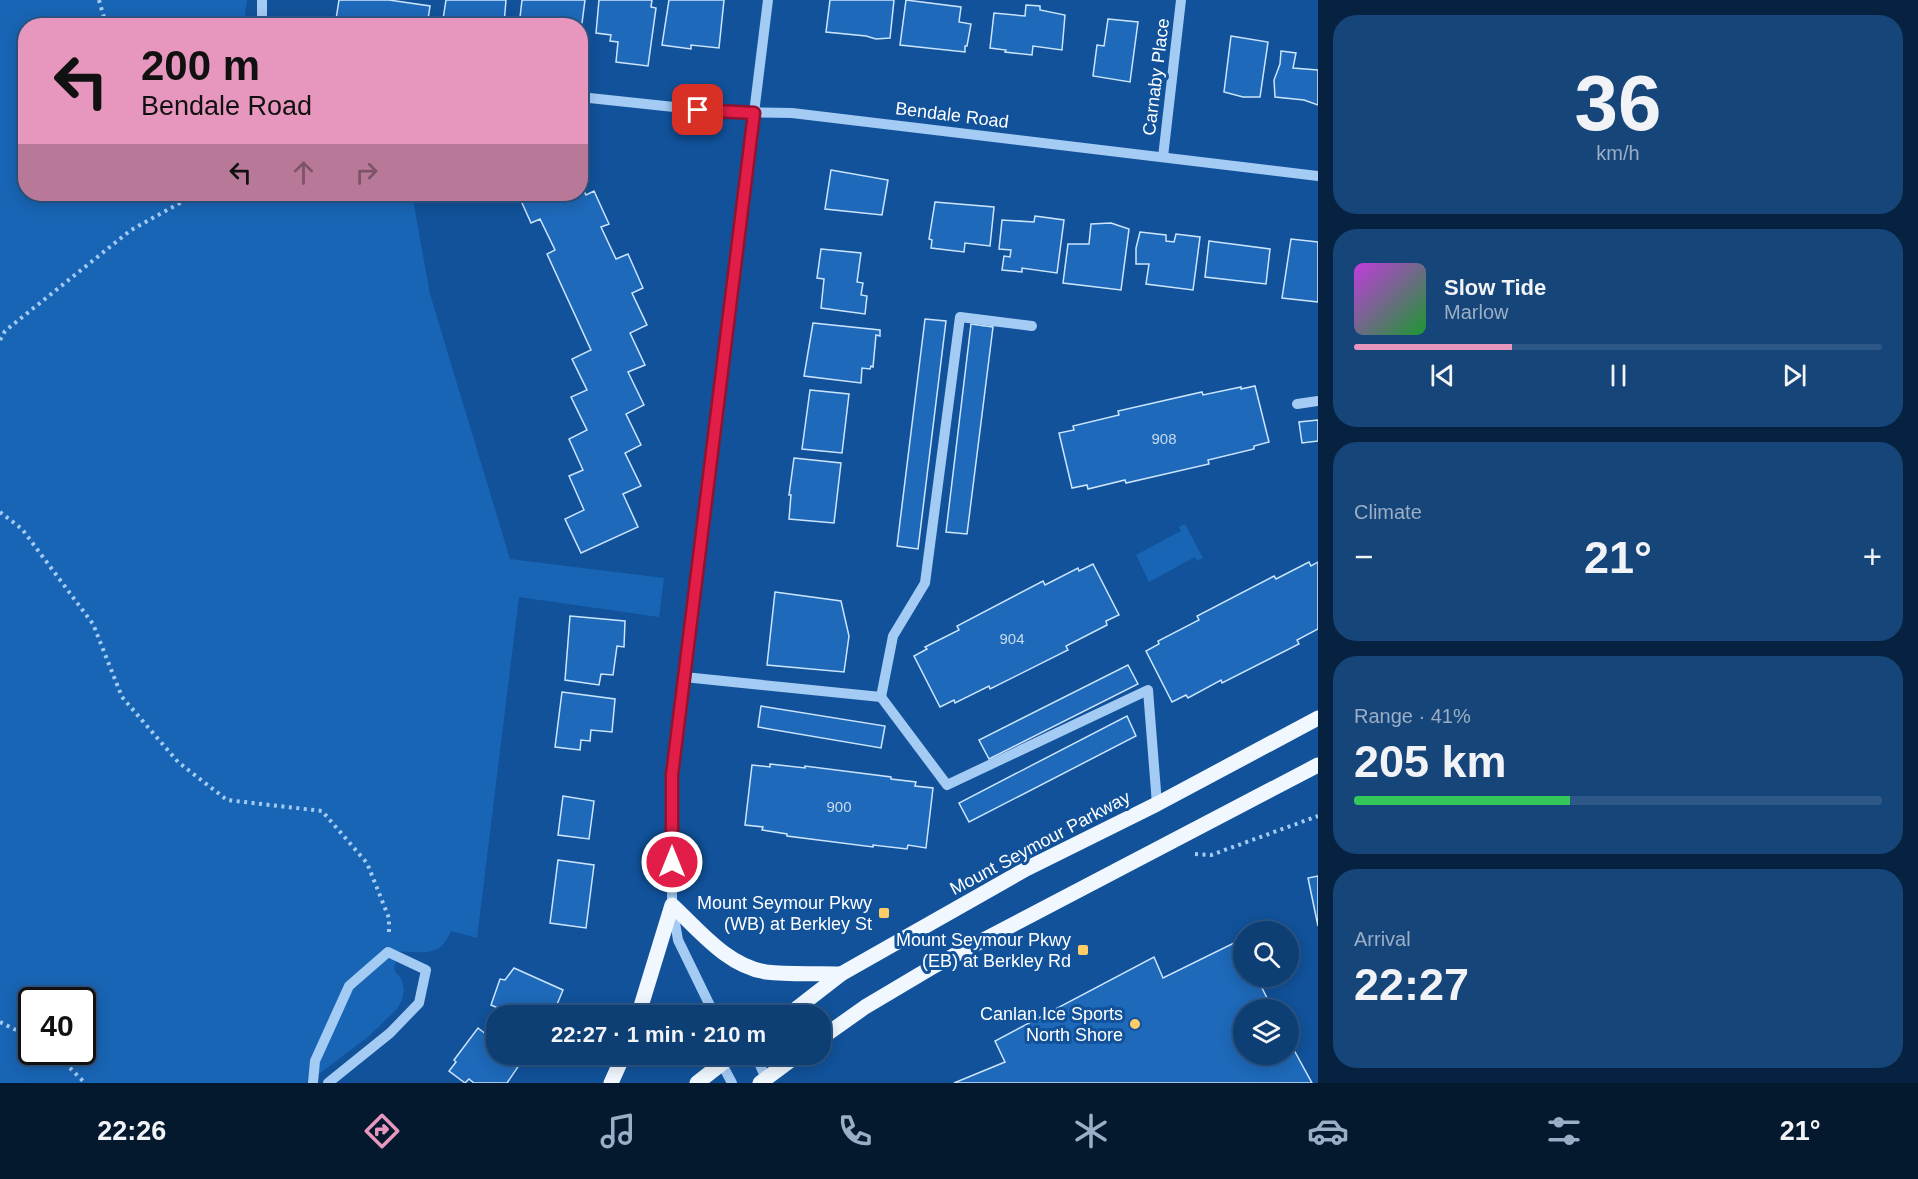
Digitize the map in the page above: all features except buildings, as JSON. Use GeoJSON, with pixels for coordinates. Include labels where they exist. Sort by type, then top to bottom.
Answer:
{"type":"FeatureCollection","features":[{"type":"Feature","properties":{"kind":"main road","name":"Mount Seymour Parkway"},"geometry":{"type":"LineString","coordinates":[[801,1005],[841,974],[1026,869],[1157,804],[1318,718]]}},
{"type":"Feature","properties":{"kind":"main road"},"geometry":{"type":"LineString","coordinates":[[831,1031],[865,1007],[934,966],[1318,765]]}},
{"type":"Feature","properties":{"kind":"main road"},"geometry":{"type":"LineString","coordinates":[[641,1005],[672,905],[712,943],[742,964],[766,972],[841,974]]}},
{"type":"Feature","properties":{"kind":"main road"},"geometry":{"type":"LineString","coordinates":[[611,1083],[619,1065]]}},
{"type":"Feature","properties":{"kind":"main road"},"geometry":{"type":"LineString","coordinates":[[697,1083],[718,1065]]}},
{"type":"Feature","properties":{"kind":"main road"},"geometry":{"type":"LineString","coordinates":[[765,1081],[785,1065]]}},
{"type":"Feature","properties":{"kind":"street"},"geometry":{"type":"LineString","coordinates":[[262,0],[262,18]]}},
{"type":"Feature","properties":{"kind":"street"},"geometry":{"type":"LineString","coordinates":[[710,1005],[678,940],[672,905],[672,775],[768,0]]}},
{"type":"Feature","properties":{"kind":"street","name":"Carnaby Place"},"geometry":{"type":"LineString","coordinates":[[1163,157],[1181,0]]}},
{"type":"Feature","properties":{"kind":"street","name":"Bendale Road"},"geometry":{"type":"LineString","coordinates":[[588,98],[721,112],[792,113],[1318,176]]}},
{"type":"Feature","properties":{"kind":"street"},"geometry":{"type":"LineString","coordinates":[[881,697],[893,636],[925,583],[960,317],[1032,326]]}},
{"type":"Feature","properties":{"kind":"street"},"geometry":{"type":"LineString","coordinates":[[1297,404],[1318,401]]}},
{"type":"Feature","properties":{"kind":"street"},"geometry":{"type":"LineString","coordinates":[[684,677],[881,697],[947,785],[1148,690],[1157,804]]}},
{"type":"Feature","properties":{"kind":"street"},"geometry":{"type":"LineString","coordinates":[[313,1083],[315,1061],[349,986],[388,952],[426,970],[419,1003],[390,1033],[328,1083]]}},
{"type":"Feature","properties":{"kind":"street"},"geometry":{"type":"LineString","coordinates":[[728,1065],[732,1083]]}},
{"type":"Feature","properties":{"kind":"street"},"geometry":{"type":"LineString","coordinates":[[759,1065],[765,1081]]}},
{"type":"Feature","properties":{"kind":"path"},"geometry":{"type":"LineString","coordinates":[[99,0],[104,18]]}},
{"type":"Feature","properties":{"kind":"path"},"geometry":{"type":"LineString","coordinates":[[0,340],[5,331],[131,230],[182,201]]}},
{"type":"Feature","properties":{"kind":"path"},"geometry":{"type":"LineString","coordinates":[[0,512],[22,529],[93,624],[122,698],[178,762],[227,800],[322,811],[367,863],[389,918],[388,952]]}},
{"type":"Feature","properties":{"kind":"path"},"geometry":{"type":"LineString","coordinates":[[1192,853],[1211,855],[1318,816]]}},
{"type":"Feature","properties":{"kind":"path"},"geometry":{"type":"LineString","coordinates":[[0,1022],[18,1031]]}},
{"type":"Feature","properties":{"kind":"path"},"geometry":{"type":"LineString","coordinates":[[67,1065],[85,1083]]}},
{"type":"Feature","properties":{"kind":"shaded area"},"geometry":{"type":"Polygon","coordinates":[[[0,0],[247,0],[245,18],[18,18],[18,201],[413,201],[430,294],[510,559],[664,578],[659,617],[519,597],[477,938],[451,931],[445,942],[435,950],[429,952],[398,951],[394,970],[401,978],[404,989],[402,1000],[397,1009],[369,1036],[307,1083],[0,1083],[0,0]]]}},
{"type":"Feature","properties":{"kind":"shaded area"},"geometry":{"type":"Polygon","coordinates":[[[1185,524],[1203,558],[1197,561],[1195,557],[1149,582],[1136,555],[1181,531],[1179,527],[1185,524]]]}},
{"type":"Feature","properties":{"kind":"place","name":"Mount Seymour Pkwy (WB) at Berkley St"},"geometry":{"type":"Point","coordinates":[884,913]}},
{"type":"Feature","properties":{"kind":"place","name":"Mount Seymour Pkwy (EB) at Berkley Rd"},"geometry":{"type":"Point","coordinates":[1083,950]}},
{"type":"Feature","properties":{"kind":"place","name":"Canlan Ice Sports North Shore"},"geometry":{"type":"Point","coordinates":[1135,1024]}},
{"type":"Feature","properties":{"kind":"route"},"geometry":{"type":"LineString","coordinates":[[672,862],[672,775],[754,113],[698,110]]}}]}
